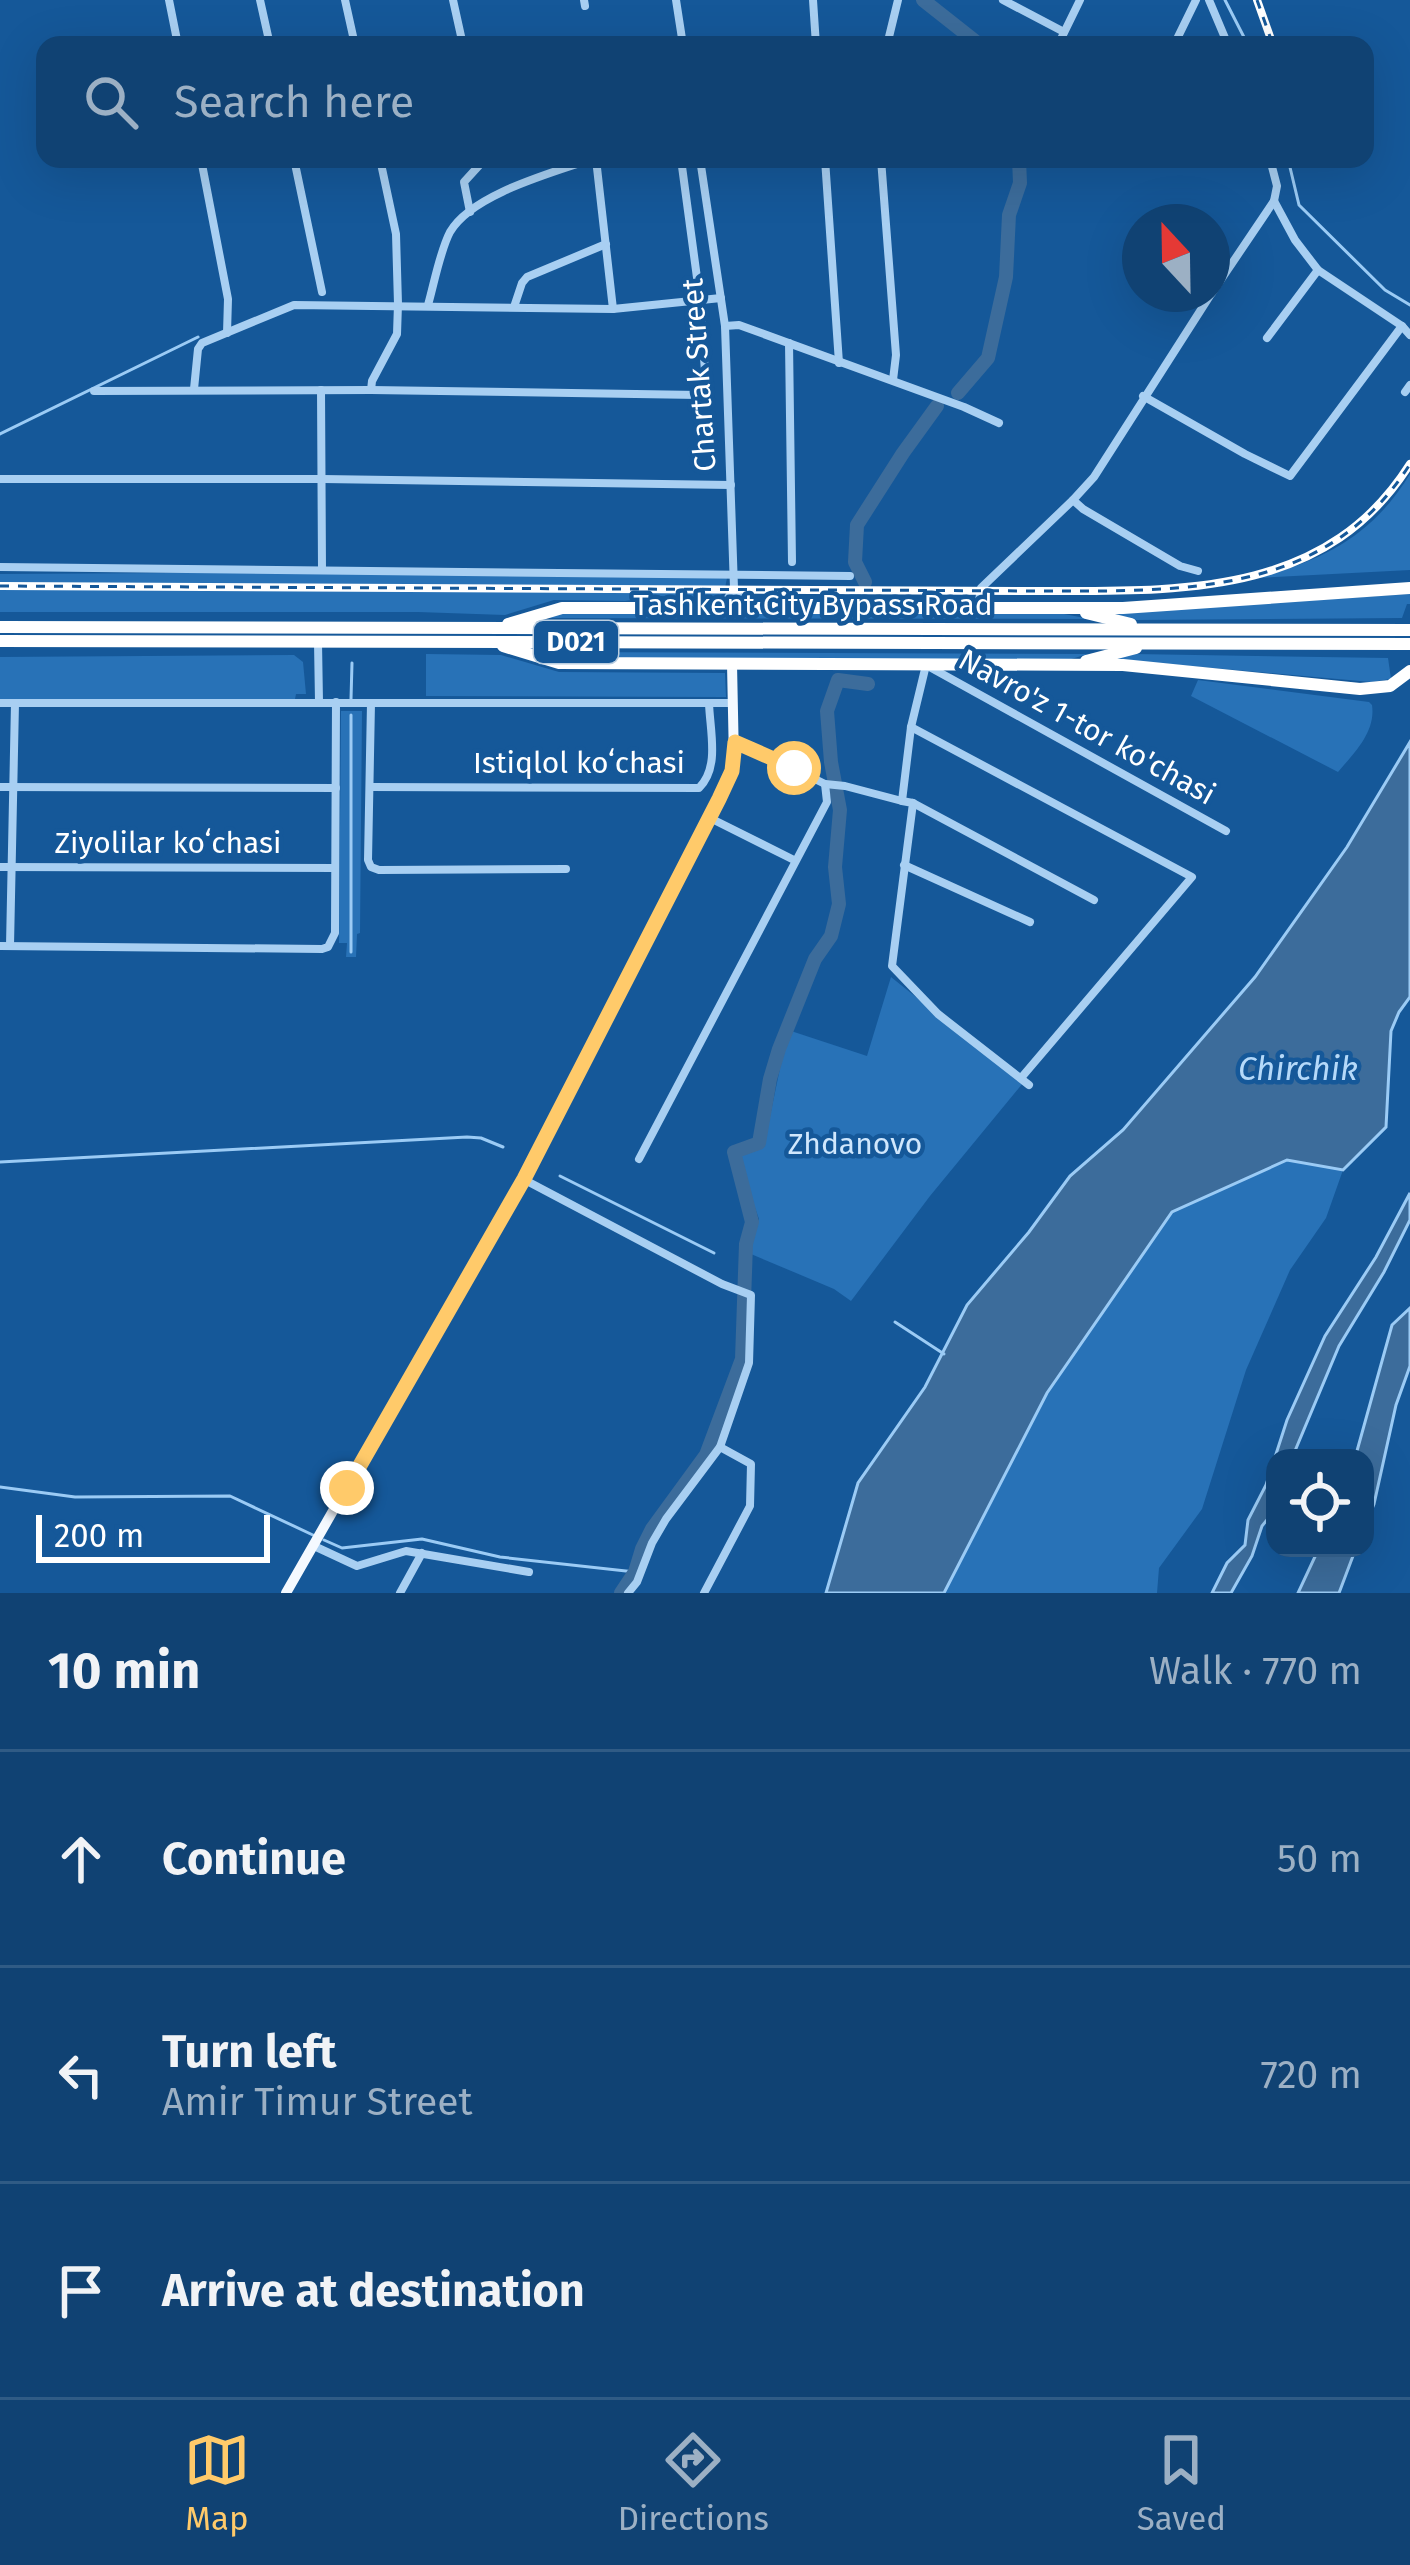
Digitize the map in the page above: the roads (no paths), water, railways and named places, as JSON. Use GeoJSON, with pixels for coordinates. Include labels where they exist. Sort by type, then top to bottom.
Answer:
{"type":"FeatureCollection","features":[{"type":"Feature","properties":{"kind":"highway"},"geometry":{"type":"LineString","coordinates":[[491,635],[562,608],[1123,608],[1410,588]]}},
{"type":"Feature","properties":{"kind":"highway"},"geometry":{"type":"LineString","coordinates":[[1068,608],[1152,636]]}},
{"type":"Feature","properties":{"kind":"highway","name":"Tashkent City Bypass Road"},"geometry":{"type":"LineString","coordinates":[[0,627],[318,634],[1404,637]]}},
{"type":"Feature","properties":{"kind":"highway","name":"Tashkent City Bypass Road"},"geometry":{"type":"LineString","coordinates":[[0,641],[318,634]]}},
{"type":"Feature","properties":{"kind":"highway"},"geometry":{"type":"LineString","coordinates":[[491,635],[559,663],[1137,665],[1360,689],[1390,686],[1410,671]]}},
{"type":"Feature","properties":{"kind":"highway"},"geometry":{"type":"LineString","coordinates":[[1067,665],[1152,636]]}},
{"type":"Feature","properties":{"kind":"main road"},"geometry":{"type":"LineString","coordinates":[[286,1593],[524,1179],[710,818],[732,771],[732,664]]}},
{"type":"Feature","properties":{"kind":"street"},"geometry":{"type":"LineString","coordinates":[[169,0],[176,36]]}},
{"type":"Feature","properties":{"kind":"street"},"geometry":{"type":"LineString","coordinates":[[260,0],[268,36]]}},
{"type":"Feature","properties":{"kind":"street"},"geometry":{"type":"LineString","coordinates":[[345,0],[353,36]]}},
{"type":"Feature","properties":{"kind":"street"},"geometry":{"type":"LineString","coordinates":[[453,0],[461,36]]}},
{"type":"Feature","properties":{"kind":"street"},"geometry":{"type":"LineString","coordinates":[[676,0],[682,36]]}},
{"type":"Feature","properties":{"kind":"street"},"geometry":{"type":"LineString","coordinates":[[813,0],[815,36]]}},
{"type":"Feature","properties":{"kind":"street"},"geometry":{"type":"LineString","coordinates":[[889,36],[898,0]]}},
{"type":"Feature","properties":{"kind":"street"},"geometry":{"type":"LineString","coordinates":[[1003,0],[1064,32]]}},
{"type":"Feature","properties":{"kind":"street"},"geometry":{"type":"LineString","coordinates":[[1062,36],[1079,0]]}},
{"type":"Feature","properties":{"kind":"street"},"geometry":{"type":"LineString","coordinates":[[1178,36],[1196,0]]}},
{"type":"Feature","properties":{"kind":"street"},"geometry":{"type":"LineString","coordinates":[[1209,0],[1224,36]]}},
{"type":"Feature","properties":{"kind":"street"},"geometry":{"type":"LineString","coordinates":[[203,168],[228,299],[227,333]]}},
{"type":"Feature","properties":{"kind":"street"},"geometry":{"type":"LineString","coordinates":[[296,168],[322,292]]}},
{"type":"Feature","properties":{"kind":"street"},"geometry":{"type":"LineString","coordinates":[[370,390],[397,334],[396,234],[382,168]]}},
{"type":"Feature","properties":{"kind":"street"},"geometry":{"type":"LineString","coordinates":[[470,212],[464,182],[476,168]]}},
{"type":"Feature","properties":{"kind":"street"},"geometry":{"type":"LineString","coordinates":[[428,305],[451,231],[470,212],[486,200],[570,168]]}},
{"type":"Feature","properties":{"kind":"street"},"geometry":{"type":"LineString","coordinates":[[595,168],[613,309]]}},
{"type":"Feature","properties":{"kind":"street"},"geometry":{"type":"LineString","coordinates":[[94,391],[697,395],[706,386],[682,168]]}},
{"type":"Feature","properties":{"kind":"street","name":"Chartak Street"},"geometry":{"type":"LineString","coordinates":[[701,168],[725,326],[734,588]]}},
{"type":"Feature","properties":{"kind":"street"},"geometry":{"type":"LineString","coordinates":[[826,168],[839,363]]}},
{"type":"Feature","properties":{"kind":"street"},"geometry":{"type":"LineString","coordinates":[[881,168],[896,355],[893,380]]}},
{"type":"Feature","properties":{"kind":"street"},"geometry":{"type":"LineString","coordinates":[[1230,267],[1274,200],[1277,186],[1272,168]]}},
{"type":"Feature","properties":{"kind":"street"},"geometry":{"type":"LineString","coordinates":[[1274,200],[1294,240],[1318,271],[1410,335]]}},
{"type":"Feature","properties":{"kind":"street"},"geometry":{"type":"LineString","coordinates":[[514,307],[527,277],[606,244]]}},
{"type":"Feature","properties":{"kind":"street"},"geometry":{"type":"LineString","coordinates":[[1267,338],[1318,271]]}},
{"type":"Feature","properties":{"kind":"street"},"geometry":{"type":"LineString","coordinates":[[194,390],[202,344],[294,305],[613,309],[721,298]]}},
{"type":"Feature","properties":{"kind":"street"},"geometry":{"type":"LineString","coordinates":[[977,608],[981,588],[1094,477],[1200,312]]}},
{"type":"Feature","properties":{"kind":"street"},"geometry":{"type":"LineString","coordinates":[[725,326],[739,325],[999,423]]}},
{"type":"Feature","properties":{"kind":"street"},"geometry":{"type":"LineString","coordinates":[[1143,396],[1290,476],[1402,326]]}},
{"type":"Feature","properties":{"kind":"street"},"geometry":{"type":"LineString","coordinates":[[789,343],[792,562]]}},
{"type":"Feature","properties":{"kind":"street"},"geometry":{"type":"LineString","coordinates":[[321,390],[322,569]]}},
{"type":"Feature","properties":{"kind":"street"},"geometry":{"type":"LineString","coordinates":[[0,479],[731,484]]}},
{"type":"Feature","properties":{"kind":"street"},"geometry":{"type":"LineString","coordinates":[[1073,500],[1180,566],[1198,571]]}},
{"type":"Feature","properties":{"kind":"street"},"geometry":{"type":"LineString","coordinates":[[0,567],[850,576]]}},
{"type":"Feature","properties":{"kind":"street"},"geometry":{"type":"LineString","coordinates":[[709,608],[722,604],[734,588],[744,604],[757,608]]}},
{"type":"Feature","properties":{"kind":"street"},"geometry":{"type":"LineString","coordinates":[[318,634],[319,702]]}},
{"type":"Feature","properties":{"kind":"street"},"geometry":{"type":"LineString","coordinates":[[902,801],[911,727],[926,665]]}},
{"type":"Feature","properties":{"kind":"street","name":"Navro'z 1-tor ko'chasi"},"geometry":{"type":"LineString","coordinates":[[926,665],[1226,831]]}},
{"type":"Feature","properties":{"kind":"street"},"geometry":{"type":"LineString","coordinates":[[15,703],[13,867],[5,946],[322,950],[335,937],[335,702]]}},
{"type":"Feature","properties":{"kind":"street"},"geometry":{"type":"LineString","coordinates":[[0,703],[734,703]]}},
{"type":"Feature","properties":{"kind":"street"},"geometry":{"type":"LineString","coordinates":[[371,703],[371,868],[566,869]]}},
{"type":"Feature","properties":{"kind":"street","name":"Istiqlol koʻchasi"},"geometry":{"type":"LineString","coordinates":[[370,787],[699,788],[710,777],[712,761],[709,703]]}},
{"type":"Feature","properties":{"kind":"street"},"geometry":{"type":"LineString","coordinates":[[911,727],[1192,877],[1025,1082],[938,1014],[894,970],[913,803]]}},
{"type":"Feature","properties":{"kind":"street"},"geometry":{"type":"LineString","coordinates":[[735,742],[827,784],[913,803],[1094,900]]}},
{"type":"Feature","properties":{"kind":"street"},"geometry":{"type":"LineString","coordinates":[[639,1159],[826,802],[827,784]]}},
{"type":"Feature","properties":{"kind":"street"},"geometry":{"type":"LineString","coordinates":[[0,788],[335,788]]}},
{"type":"Feature","properties":{"kind":"street"},"geometry":{"type":"LineString","coordinates":[[710,818],[794,860]]}},
{"type":"Feature","properties":{"kind":"street"},"geometry":{"type":"LineString","coordinates":[[904,865],[1030,922]]}},
{"type":"Feature","properties":{"kind":"street","name":"Ziyolilar koʻchasi"},"geometry":{"type":"LineString","coordinates":[[0,867],[335,868]]}},
{"type":"Feature","properties":{"kind":"street"},"geometry":{"type":"LineString","coordinates":[[524,1179],[722,1284],[751,1294],[748,1363],[720,1447],[666,1519],[628,1593]]}},
{"type":"Feature","properties":{"kind":"street"},"geometry":{"type":"LineString","coordinates":[[704,1593],[750,1506],[752,1464],[720,1447]]}},
{"type":"Feature","properties":{"kind":"street"},"geometry":{"type":"LineString","coordinates":[[317,1540],[357,1566],[406,1551],[529,1572]]}},
{"type":"Feature","properties":{"kind":"street"},"geometry":{"type":"LineString","coordinates":[[400,1593],[422,1553]]}},
{"type":"Feature","properties":{"kind":"water","name":"Chirchik"},"geometry":{"type":"Polygon","coordinates":[[[1410,742],[1410,997],[1391,1031],[1386,1127],[1343,1170],[1287,1160],[1172,1212],[1047,1393],[944,1593],[826,1593],[858,1483],[925,1387],[967,1305],[1070,1176],[1123,1130],[1255,977],[1347,847],[1410,742]]]}},
{"type":"Feature","properties":{"kind":"water"},"geometry":{"type":"Polygon","coordinates":[[[1410,1193],[1410,1220],[1339,1346],[1296,1449],[1278,1449],[1325,1336],[1410,1193]]]}},
{"type":"Feature","properties":{"kind":"water"},"geometry":{"type":"Polygon","coordinates":[[[1410,1308],[1410,1366],[1396,1405],[1374,1504],[1374,1449],[1358,1449],[1392,1325],[1410,1308]]]}},
{"type":"Feature","properties":{"kind":"water"},"geometry":{"type":"Polygon","coordinates":[[[1266,1485],[1266,1521],[1252,1556],[1231,1593],[1212,1593],[1227,1563],[1245,1545],[1248,1520],[1266,1485]]]}},
{"type":"Feature","properties":{"kind":"water"},"geometry":{"type":"Polygon","coordinates":[[[1315,1557],[1353,1557],[1339,1593],[1298,1593],[1315,1557]]]}},
{"type":"Feature","properties":{"kind":"waterway"},"geometry":{"type":"LineString","coordinates":[[923,0],[969,36]]}},
{"type":"Feature","properties":{"kind":"waterway"},"geometry":{"type":"LineString","coordinates":[[1225,0],[1243,36]]}},
{"type":"Feature","properties":{"kind":"waterway"},"geometry":{"type":"LineString","coordinates":[[958,393],[988,358],[1006,277],[1009,215],[1020,183],[1019,168]]}},
{"type":"Feature","properties":{"kind":"waterway"},"geometry":{"type":"LineString","coordinates":[[1290,168],[1299,205],[1385,290],[1410,305]]}},
{"type":"Feature","properties":{"kind":"waterway"},"geometry":{"type":"LineString","coordinates":[[0,434],[198,337]]}},
{"type":"Feature","properties":{"kind":"waterway"},"geometry":{"type":"LineString","coordinates":[[865,582],[855,562],[857,525],[937,406]]}},
{"type":"Feature","properties":{"kind":"waterway"},"geometry":{"type":"LineString","coordinates":[[351,699],[352,663]]}},
{"type":"Feature","properties":{"kind":"waterway"},"geometry":{"type":"LineString","coordinates":[[621,1593],[652,1529],[706,1455],[742,1359],[746,1244],[752,1222],[734,1152],[759,1143],[779,1049],[815,959],[831,936],[839,904],[835,867],[840,810],[827,711],[838,680],[868,684]]}},
{"type":"Feature","properties":{"kind":"waterway"},"geometry":{"type":"LineString","coordinates":[[351,715],[351,952]]}},
{"type":"Feature","properties":{"kind":"waterway"},"geometry":{"type":"LineString","coordinates":[[0,1162],[467,1137],[503,1147]]}},
{"type":"Feature","properties":{"kind":"waterway"},"geometry":{"type":"LineString","coordinates":[[560,1176],[714,1253]]}},
{"type":"Feature","properties":{"kind":"waterway"},"geometry":{"type":"LineString","coordinates":[[895,1322],[944,1354]]}},
{"type":"Feature","properties":{"kind":"waterway"},"geometry":{"type":"LineString","coordinates":[[0,1487],[75,1497],[230,1496],[315,1536]]}},
{"type":"Feature","properties":{"kind":"waterway"},"geometry":{"type":"LineString","coordinates":[[324,1540],[342,1548],[422,1539],[500,1557],[635,1572]]}},
{"type":"Feature","properties":{"kind":"railway"},"geometry":{"type":"LineString","coordinates":[[1257,0],[1270,36]]}},
{"type":"Feature","properties":{"kind":"railway"},"geometry":{"type":"LineString","coordinates":[[0,586],[1094,591],[1197,586],[1293,563],[1337,540],[1376,508],[1410,464]]}},
{"type":"Feature","properties":{"kind":"park label","name":"Zhdanovo"},"geometry":{"type":"Point","coordinates":[855,1144]}}]}
